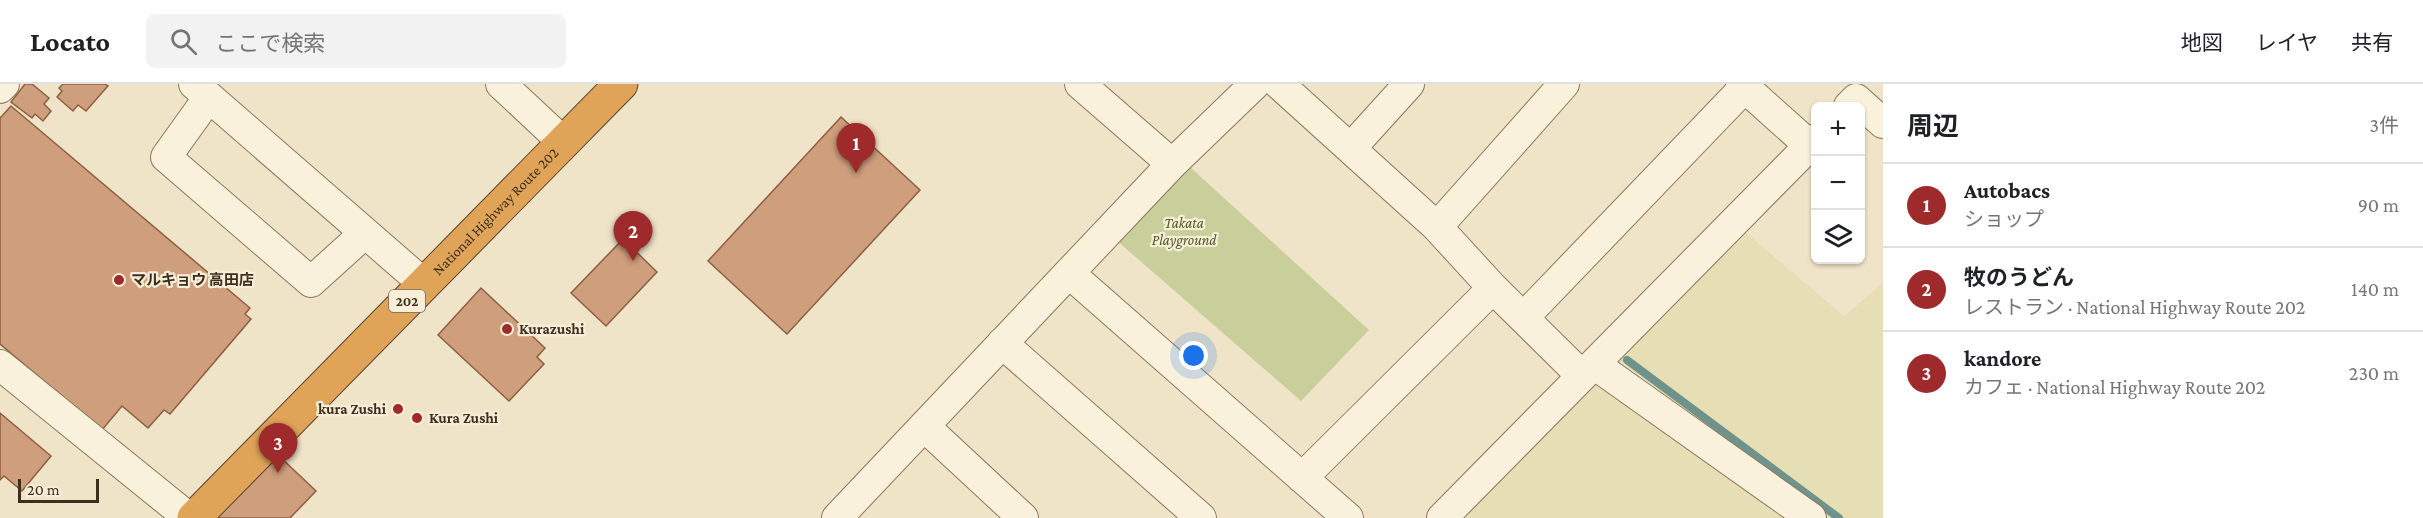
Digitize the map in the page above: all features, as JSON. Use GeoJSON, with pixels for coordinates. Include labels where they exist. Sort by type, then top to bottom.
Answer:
{"type":"FeatureCollection","features":[{"type":"Feature","properties":{"kind":"highway","name":"National Highway Route 202"},"geometry":{"type":"LineString","coordinates":[[194,518],[621,84]]}},
{"type":"Feature","properties":{"kind":"street"},"geometry":{"type":"LineString","coordinates":[[0,88],[4,84]]}},
{"type":"Feature","properties":{"kind":"street"},"geometry":{"type":"LineString","coordinates":[[501,84],[563,142]]}},
{"type":"Feature","properties":{"kind":"street"},"geometry":{"type":"LineString","coordinates":[[1080,84],[1172,164]]}},
{"type":"Feature","properties":{"kind":"street"},"geometry":{"type":"LineString","coordinates":[[846,515],[924,426],[1172,164],[1255,84]]}},
{"type":"Feature","properties":{"kind":"street"},"geometry":{"type":"LineString","coordinates":[[1280,84],[1437,227],[1493,288],[1524,317],[1588,370],[1811,518]]}},
{"type":"Feature","properties":{"kind":"street"},"geometry":{"type":"LineString","coordinates":[[1352,148],[1409,84]]}},
{"type":"Feature","properties":{"kind":"street"},"geometry":{"type":"LineString","coordinates":[[1437,227],[1564,84]]}},
{"type":"Feature","properties":{"kind":"street"},"geometry":{"type":"LineString","coordinates":[[1524,317],[1743,86],[1811,141]]}},
{"type":"Feature","properties":{"kind":"street"},"geometry":{"type":"LineString","coordinates":[[365,233],[311,282],[166,157],[201,90],[424,284]]}},
{"type":"Feature","properties":{"kind":"street"},"geometry":{"type":"LineString","coordinates":[[1859,97],[1883,123]]}},
{"type":"Feature","properties":{"kind":"street"},"geometry":{"type":"LineString","coordinates":[[1442,518],[1811,143]]}},
{"type":"Feature","properties":{"kind":"street"},"geometry":{"type":"LineString","coordinates":[[1069,273],[1348,518]]}},
{"type":"Feature","properties":{"kind":"street"},"geometry":{"type":"LineString","coordinates":[[1302,478],[1493,288]]}},
{"type":"Feature","properties":{"kind":"street"},"geometry":{"type":"LineString","coordinates":[[1002,344],[1201,518]]}},
{"type":"Feature","properties":{"kind":"street"},"geometry":{"type":"LineString","coordinates":[[0,365],[189,518]]}},
{"type":"Feature","properties":{"kind":"street"},"geometry":{"type":"LineString","coordinates":[[924,426],[1023,518]]}},
{"type":"Feature","properties":{"kind":"shaded area"},"geometry":{"type":"Polygon","coordinates":[[[1745,232],[1844,316],[1883,283],[1883,518],[1460,518],[1745,232]]]}},
{"type":"Feature","properties":{"kind":"green space","name":"Takata Playground"},"geometry":{"type":"Polygon","coordinates":[[[1179,157],[1369,330],[1301,401],[1107,232],[1179,157]]]}},
{"type":"Feature","properties":{"kind":"building"},"geometry":{"type":"Polygon","coordinates":[[[25,84],[32,84],[49,98],[44,104],[51,111],[43,121],[35,114],[32,118],[11,102],[25,84]]]}},
{"type":"Feature","properties":{"kind":"building"},"geometry":{"type":"Polygon","coordinates":[[[63,84],[105,84],[108,86],[86,111],[78,105],[73,111],[57,97],[62,91],[59,88],[63,84]]]}},
{"type":"Feature","properties":{"kind":"building"},"geometry":{"type":"Polygon","coordinates":[[[11,106],[250,308],[245,314],[251,319],[170,414],[164,410],[148,428],[122,406],[102,430],[0,344],[0,118],[11,106]]]}},
{"type":"Feature","properties":{"kind":"building"},"geometry":{"type":"Polygon","coordinates":[[[841,117],[920,190],[787,334],[708,261],[841,117]]]}},
{"type":"Feature","properties":{"kind":"building"},"geometry":{"type":"Polygon","coordinates":[[[623,239],[657,272],[606,326],[571,293],[623,239]]]}},
{"type":"Feature","properties":{"kind":"building"},"geometry":{"type":"Polygon","coordinates":[[[481,288],[545,348],[537,357],[544,364],[509,401],[438,335],[481,288]]]}},
{"type":"Feature","properties":{"kind":"building"},"geometry":{"type":"Polygon","coordinates":[[[0,413],[51,456],[22,491],[4,476],[0,480],[0,413]]]}},
{"type":"Feature","properties":{"kind":"building"},"geometry":{"type":"Polygon","coordinates":[[[278,455],[316,491],[290,518],[212,518],[278,455]]]}},
{"type":"Feature","properties":{"kind":"waterway"},"geometry":{"type":"LineString","coordinates":[[1627,360],[1839,518]]}},
{"type":"Feature","properties":{"kind":"place","name":"Autobacs"},"geometry":{"type":"Point","coordinates":[856,173]}},
{"type":"Feature","properties":{"kind":"place","name":"牧のうどん"},"geometry":{"type":"Point","coordinates":[633,261]}},
{"type":"Feature","properties":{"kind":"place","name":"マルキョウ 高田店"},"geometry":{"type":"Point","coordinates":[119,280]}},
{"type":"Feature","properties":{"kind":"place","name":"Kurazushi"},"geometry":{"type":"Point","coordinates":[507,329]}},
{"type":"Feature","properties":{"kind":"place","name":"kura Zushi"},"geometry":{"type":"Point","coordinates":[398,409]}},
{"type":"Feature","properties":{"kind":"place","name":"Kura Zushi"},"geometry":{"type":"Point","coordinates":[417,418]}},
{"type":"Feature","properties":{"kind":"place","name":"kandore"},"geometry":{"type":"Point","coordinates":[278,473]}}]}
